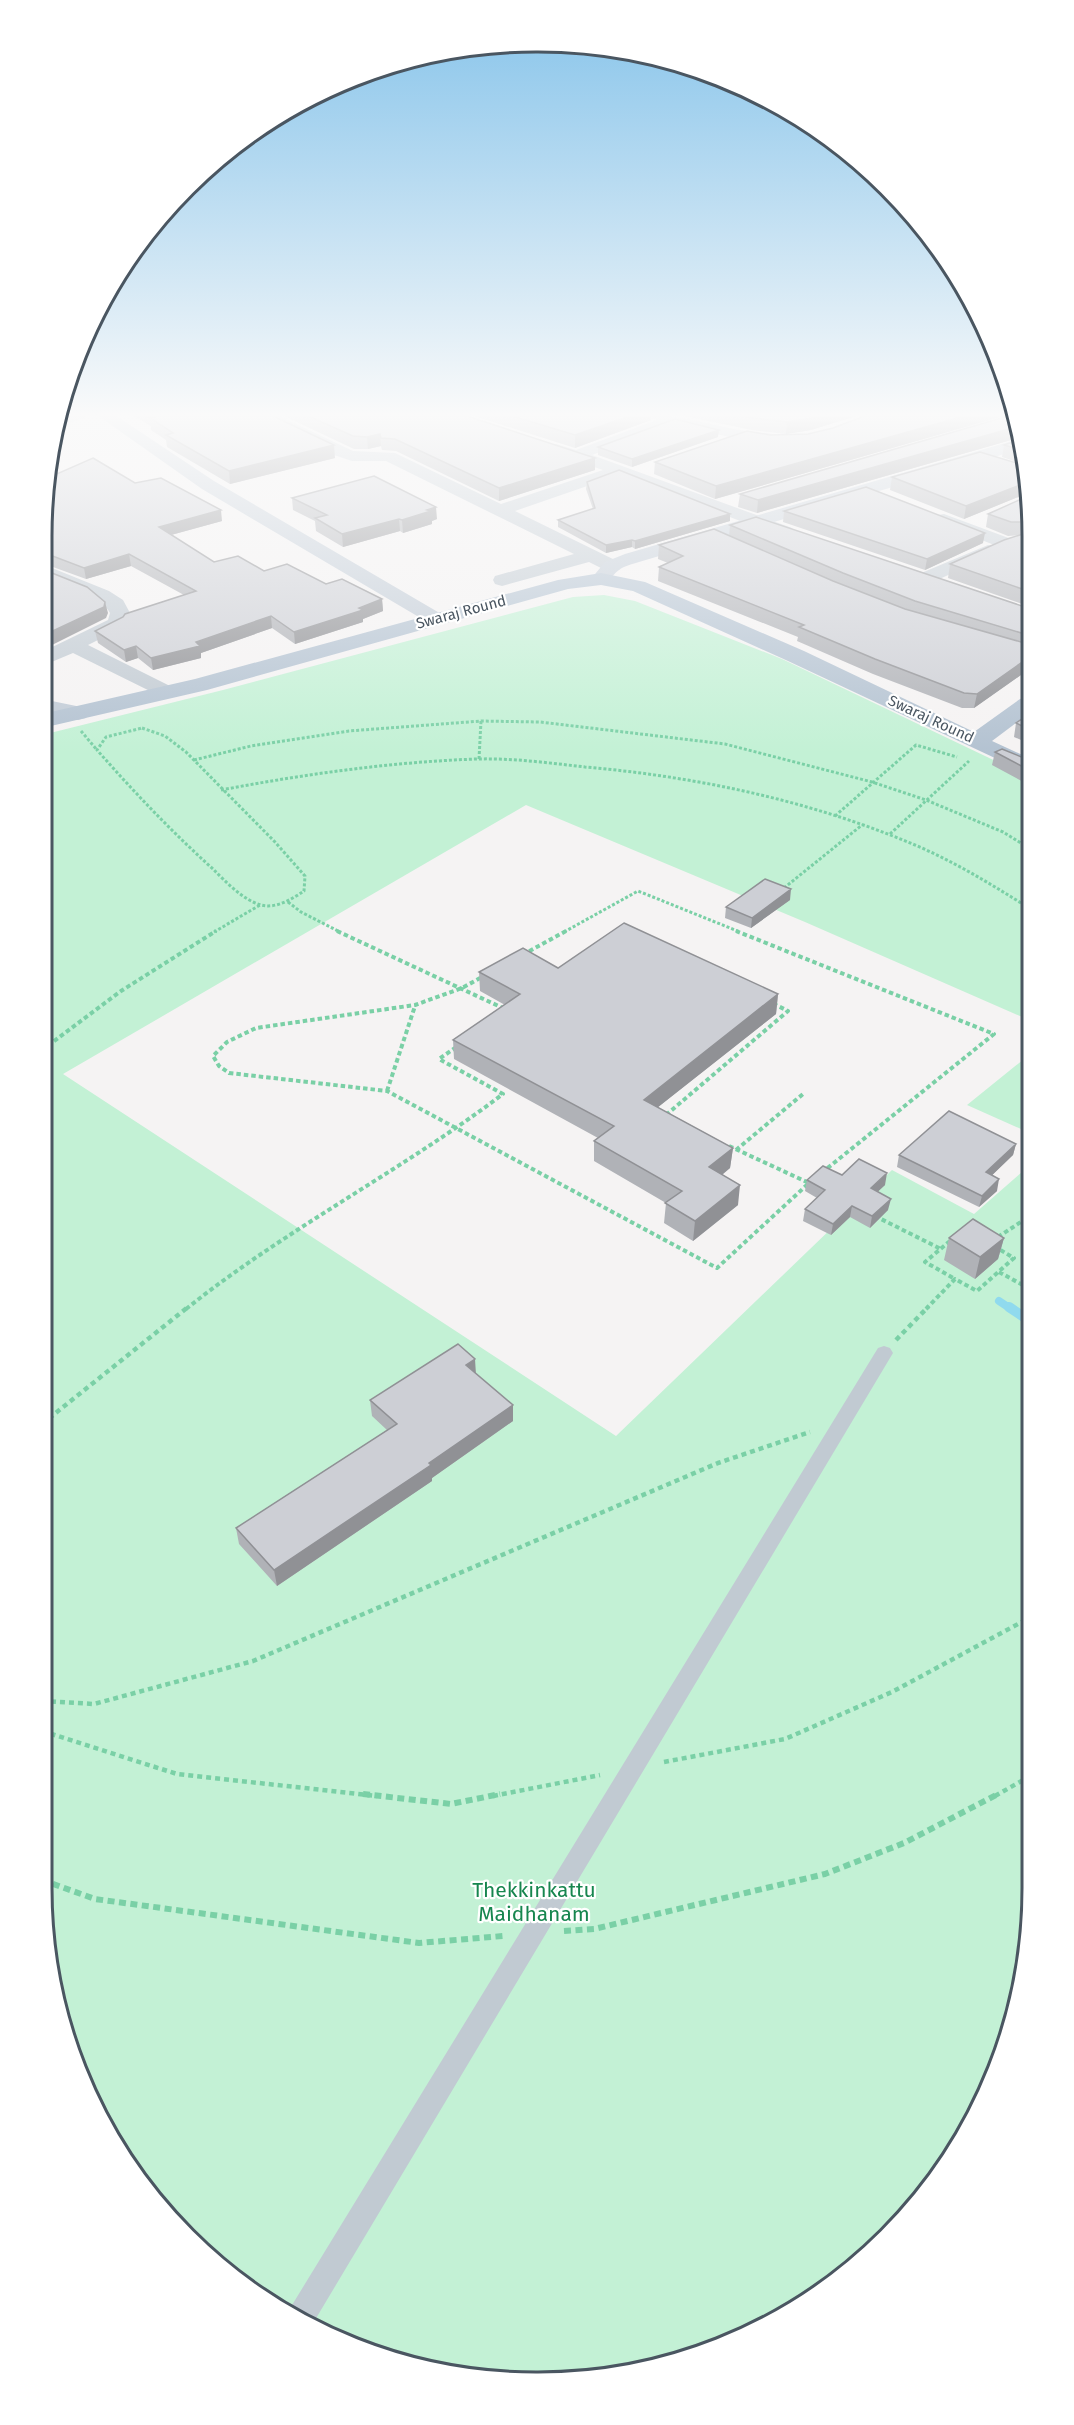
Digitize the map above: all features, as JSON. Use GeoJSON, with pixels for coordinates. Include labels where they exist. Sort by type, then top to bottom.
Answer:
{"type":"FeatureCollection","features":[{"type":"Feature","properties":{"kind":"main road"},"geometry":{"type":"LineString","coordinates":[[281,528],[436,619]]}},
{"type":"Feature","properties":{"kind":"main road"},"geometry":{"type":"LineString","coordinates":[[606,573],[727,528]]}},
{"type":"Feature","properties":{"kind":"main road","name":"Swaraj Round"},"geometry":{"type":"LineString","coordinates":[[52,719],[167,692],[606,573],[796,656],[1022,764]]}},
{"type":"Feature","properties":{"kind":"main road"},"geometry":{"type":"LineString","coordinates":[[52,708],[78,713]]}},
{"type":"Feature","properties":{"kind":"main road"},"geometry":{"type":"LineString","coordinates":[[977,741],[1022,708]]}},
{"type":"Feature","properties":{"kind":"street"},"geometry":{"type":"LineString","coordinates":[[535,528],[588,556],[606,573]]}},
{"type":"Feature","properties":{"kind":"street"},"geometry":{"type":"LineString","coordinates":[[774,528],[801,537]]}},
{"type":"Feature","properties":{"kind":"street"},"geometry":{"type":"LineString","coordinates":[[926,578],[1015,541],[970,528]]}},
{"type":"Feature","properties":{"kind":"street"},"geometry":{"type":"LineString","coordinates":[[502,580],[588,556]]}},
{"type":"Feature","properties":{"kind":"street"},"geometry":{"type":"LineString","coordinates":[[905,571],[948,586]]}},
{"type":"Feature","properties":{"kind":"street"},"geometry":{"type":"LineString","coordinates":[[52,574],[102,596],[116,604],[120,613],[117,623],[52,655]]}},
{"type":"Feature","properties":{"kind":"street"},"geometry":{"type":"LineString","coordinates":[[73,645],[167,692]]}},
{"type":"Feature","properties":{"kind":"lane"},"geometry":{"type":"LineString","coordinates":[[707,534],[729,544]]}},
{"type":"Feature","properties":{"kind":"lane"},"geometry":{"type":"LineString","coordinates":[[304,2313],[884,1353]]}},
{"type":"Feature","properties":{"kind":"path"},"geometry":{"type":"LineString","coordinates":[[78,713],[80,730],[96,751],[236,891],[261,905],[288,902],[304,891],[305,876],[270,834],[221,790],[194,760],[160,734],[141,728],[106,736],[96,751]]}},
{"type":"Feature","properties":{"kind":"path"},"geometry":{"type":"LineString","coordinates":[[194,760],[251,746],[349,731],[481,721],[540,722],[725,744],[873,782],[927,800],[1003,832],[1022,844]]}},
{"type":"Feature","properties":{"kind":"path"},"geometry":{"type":"LineString","coordinates":[[479,759],[481,721]]}},
{"type":"Feature","properties":{"kind":"path"},"geometry":{"type":"LineString","coordinates":[[835,816],[916,745],[969,761],[890,834]]}},
{"type":"Feature","properties":{"kind":"path"},"geometry":{"type":"LineString","coordinates":[[221,790],[354,768],[479,759],[614,768],[737,790],[835,816],[890,834],[995,884],[1022,903]]}},
{"type":"Feature","properties":{"kind":"path"},"geometry":{"type":"LineString","coordinates":[[776,894],[862,825]]}},
{"type":"Feature","properties":{"kind":"path"},"geometry":{"type":"LineString","coordinates":[[638,891],[994,1034],[811,1184],[717,1268],[387,1091],[229,1073],[219,1066],[213,1056],[219,1047],[256,1028],[415,1005],[462,988],[638,891]]}},
{"type":"Feature","properties":{"kind":"path"},"geometry":{"type":"LineString","coordinates":[[288,902],[301,912],[351,938],[508,1011],[498,1018]]}},
{"type":"Feature","properties":{"kind":"path"},"geometry":{"type":"LineString","coordinates":[[52,1042],[75,1023],[195,941],[261,905]]}},
{"type":"Feature","properties":{"kind":"path"},"geometry":{"type":"LineString","coordinates":[[732,929],[739,923]]}},
{"type":"Feature","properties":{"kind":"path"},"geometry":{"type":"LineString","coordinates":[[515,958],[525,963]]}},
{"type":"Feature","properties":{"kind":"path"},"geometry":{"type":"LineString","coordinates":[[675,1119],[664,1114],[788,1011],[767,1001]]}},
{"type":"Feature","properties":{"kind":"path"},"geometry":{"type":"LineString","coordinates":[[387,1091],[415,1005]]}},
{"type":"Feature","properties":{"kind":"path"},"geometry":{"type":"LineString","coordinates":[[52,1416],[223,1279],[457,1129],[503,1094],[440,1059],[459,1045]]}},
{"type":"Feature","properties":{"kind":"path"},"geometry":{"type":"LineString","coordinates":[[736,1150],[803,1094]]}},
{"type":"Feature","properties":{"kind":"path"},"geometry":{"type":"LineString","coordinates":[[726,1145],[811,1184]]}},
{"type":"Feature","properties":{"kind":"path"},"geometry":{"type":"LineString","coordinates":[[870,1214],[941,1249]]}},
{"type":"Feature","properties":{"kind":"path"},"geometry":{"type":"LineString","coordinates":[[956,1236],[925,1262],[977,1291],[1014,1258],[990,1243],[1022,1221]]}},
{"type":"Feature","properties":{"kind":"path"},"geometry":{"type":"LineString","coordinates":[[999,1272],[1022,1285]]}},
{"type":"Feature","properties":{"kind":"path"},"geometry":{"type":"LineString","coordinates":[[884,1353],[955,1279]]}},
{"type":"Feature","properties":{"kind":"path"},"geometry":{"type":"LineString","coordinates":[[52,1702],[94,1704],[253,1661],[718,1463],[842,1422]]}},
{"type":"Feature","properties":{"kind":"path"},"geometry":{"type":"LineString","coordinates":[[52,1734],[177,1774],[451,1804],[785,1739],[892,1692],[1022,1622]]}},
{"type":"Feature","properties":{"kind":"green space","name":"Thekkinkattu Maidhanam"},"geometry":{"type":"Polygon","coordinates":[[[604,595],[635,601],[782,659],[1022,774],[1022,1017],[805,922],[526,805],[63,1074],[616,1436],[892,1170],[974,1214],[1022,1172],[1022,1888],[1012,1983],[996,2044],[985,2073],[957,2130],[921,2183],[880,2231],[806,2291],[751,2323],[693,2347],[632,2363],[569,2371],[537,2372],[505,2371],[442,2363],[381,2347],[323,2323],[268,2291],[194,2231],[153,2183],[117,2130],[102,2102],[78,2044],[62,1983],[52,1888],[52,733],[223,690],[573,597],[604,595]]]}},
{"type":"Feature","properties":{"kind":"green space"},"geometry":{"type":"Polygon","coordinates":[[[1022,1061],[1022,1129],[967,1105],[1022,1061]]]}},
{"type":"Feature","properties":{"kind":"building"},"geometry":{"type":"Polygon","coordinates":[[[53,528],[161,528],[214,562],[238,556],[264,571],[287,564],[326,584],[342,579],[382,599],[359,608],[363,610],[294,632],[271,616],[196,642],[200,646],[151,658],[136,646],[124,650],[95,631],[125,614],[196,591],[129,554],[84,568],[52,556],[53,528]]]}},
{"type":"Feature","properties":{"kind":"building"},"geometry":{"type":"Polygon","coordinates":[[[332,528],[364,528],[342,534],[332,528]]]}},
{"type":"Feature","properties":{"kind":"building"},"geometry":{"type":"Polygon","coordinates":[[[574,528],[680,528],[635,541],[606,545],[574,528]]]}},
{"type":"Feature","properties":{"kind":"building"},"geometry":{"type":"Polygon","coordinates":[[[737,528],[789,528],[1022,606],[1022,633],[915,601],[737,528]]]}},
{"type":"Feature","properties":{"kind":"building"},"geometry":{"type":"Polygon","coordinates":[[[835,528],[972,528],[985,533],[927,559],[835,528]]]}},
{"type":"Feature","properties":{"kind":"building"},"geometry":{"type":"Polygon","coordinates":[[[714,529],[833,581],[905,609],[1022,642],[1022,662],[977,694],[964,693],[875,659],[799,627],[804,625],[659,567],[683,556],[659,545],[714,529]]]}},
{"type":"Feature","properties":{"kind":"building"},"geometry":{"type":"Polygon","coordinates":[[[1022,534],[1022,589],[950,564],[1022,534]]]}},
{"type":"Feature","properties":{"kind":"building"},"geometry":{"type":"Polygon","coordinates":[[[52,573],[87,587],[105,602],[104,607],[52,631],[52,573]]]}},
{"type":"Feature","properties":{"kind":"building"},"geometry":{"type":"Polygon","coordinates":[[[1002,749],[1022,757],[1022,766],[995,752],[1002,749]]]}},
{"type":"Feature","properties":{"kind":"building"},"geometry":{"type":"Polygon","coordinates":[[[765,879],[791,889],[752,918],[726,907],[765,879]]]}},
{"type":"Feature","properties":{"kind":"building"},"geometry":{"type":"Polygon","coordinates":[[[624,923],[778,994],[644,1100],[733,1148],[709,1167],[740,1185],[695,1221],[665,1203],[682,1191],[594,1141],[614,1126],[453,1040],[520,994],[479,972],[523,948],[558,968],[624,923]]]}},
{"type":"Feature","properties":{"kind":"building"},"geometry":{"type":"Polygon","coordinates":[[[949,1111],[1016,1144],[986,1172],[999,1179],[982,1196],[899,1155],[949,1111]]]}},
{"type":"Feature","properties":{"kind":"building"},"geometry":{"type":"Polygon","coordinates":[[[859,1159],[887,1173],[871,1188],[891,1199],[872,1216],[852,1206],[833,1224],[805,1209],[825,1190],[807,1180],[823,1166],[842,1175],[859,1159]]]}},
{"type":"Feature","properties":{"kind":"building"},"geometry":{"type":"Polygon","coordinates":[[[973,1219],[1004,1238],[980,1257],[949,1238],[973,1219]]]}},
{"type":"Feature","properties":{"kind":"building"},"geometry":{"type":"Polygon","coordinates":[[[458,1344],[475,1359],[466,1365],[513,1405],[429,1463],[431,1465],[274,1570],[236,1528],[397,1424],[370,1400],[458,1344]]]}},
{"type":"Feature","properties":{"kind":"waterway"},"geometry":{"type":"LineString","coordinates":[[999,1301],[1011,1309]]}},
{"type":"Feature","properties":{"kind":"waterway"},"geometry":{"type":"LineString","coordinates":[[1009,1307],[1022,1316]]}}]}
